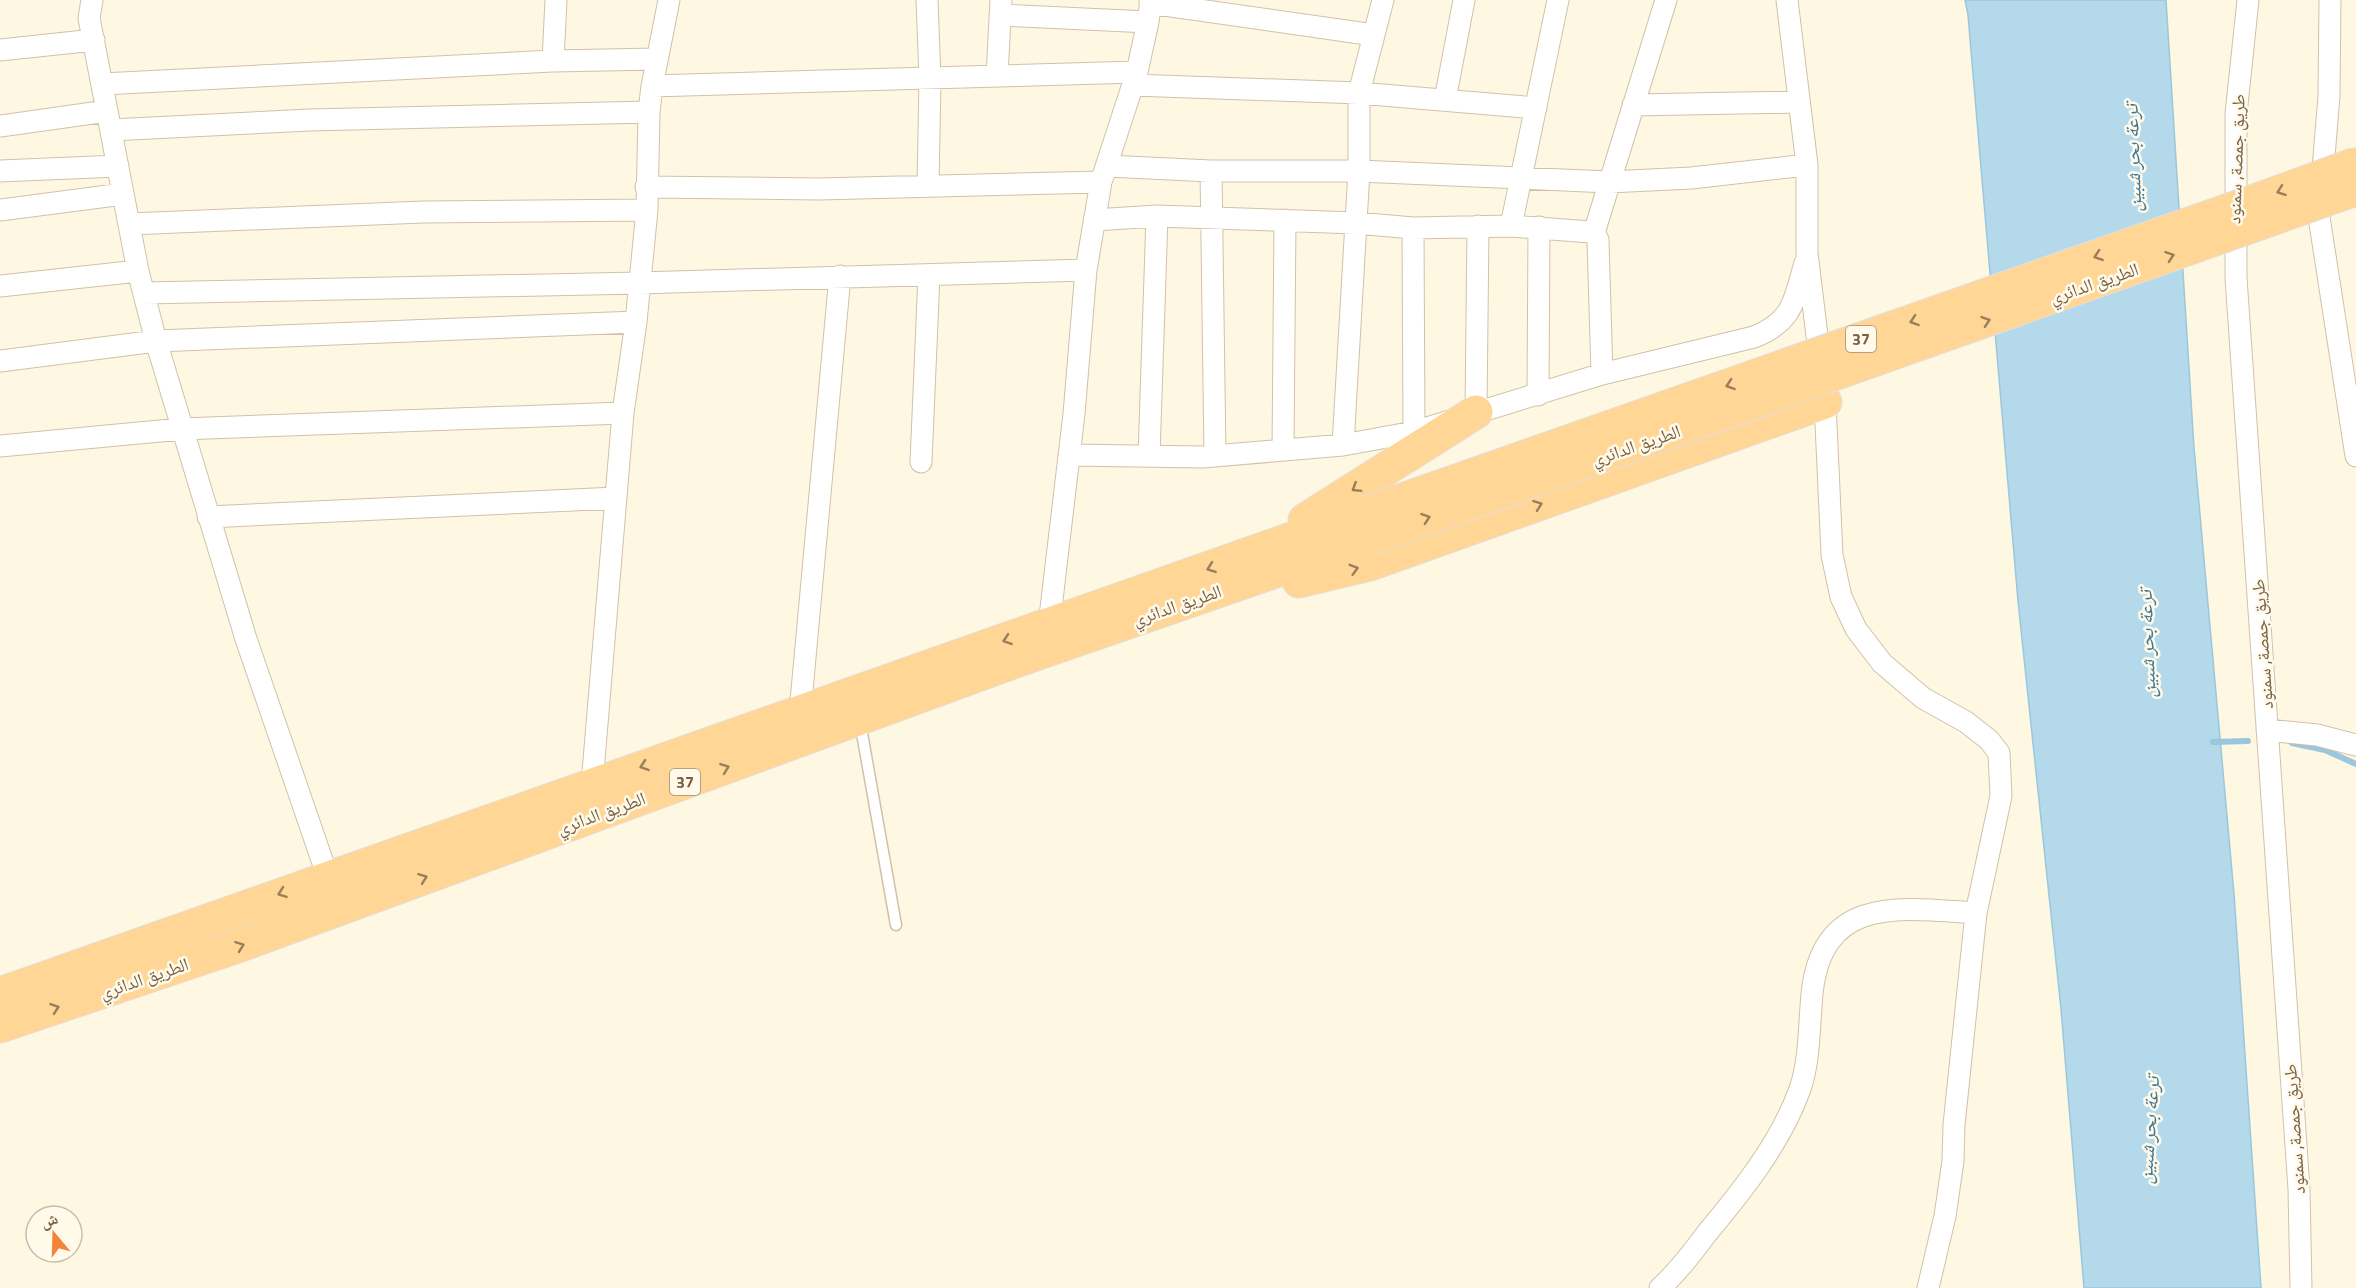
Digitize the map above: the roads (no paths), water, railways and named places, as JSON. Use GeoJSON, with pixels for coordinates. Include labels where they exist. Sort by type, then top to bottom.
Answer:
{"type":"FeatureCollection","features":[{"type":"Feature","properties":{"kind":"highway","name":"الطريق الدائري"},"geometry":{"type":"LineString","coordinates":[[1368,526],[2356,164]]}},
{"type":"Feature","properties":{"kind":"highway","name":"الطريق الدائري"},"geometry":{"type":"LineString","coordinates":[[0,994],[1049,625],[1255,565],[2356,189]]}},
{"type":"Feature","properties":{"kind":"highway"},"geometry":{"type":"LineString","coordinates":[[1476,412],[1255,565],[1287,582],[1370,564],[1825,402]]}},
{"type":"Feature","properties":{"kind":"highway","name":"الطريق الدائري"},"geometry":{"type":"LineString","coordinates":[[0,1026],[235,947],[1021,659],[1255,565]]}},
{"type":"Feature","properties":{"kind":"street"},"geometry":{"type":"LineString","coordinates":[[553,62],[556,0]]}},
{"type":"Feature","properties":{"kind":"street"},"geometry":{"type":"LineString","coordinates":[[592,784],[623,413],[636,322],[647,210],[649,112],[669,0]]}},
{"type":"Feature","properties":{"kind":"street"},"geometry":{"type":"LineString","coordinates":[[927,0],[930,80],[928,186]]}},
{"type":"Feature","properties":{"kind":"street"},"geometry":{"type":"LineString","coordinates":[[1343,445],[1359,171],[1359,93],[1383,0]]}},
{"type":"Feature","properties":{"kind":"street"},"geometry":{"type":"LineString","coordinates":[[1445,100],[1464,0]]}},
{"type":"Feature","properties":{"kind":"street"},"geometry":{"type":"LineString","coordinates":[[1511,226],[1558,0]]}},
{"type":"Feature","properties":{"kind":"street"},"geometry":{"type":"LineString","coordinates":[[1602,374],[1598,240],[1594,233],[1666,0]]}},
{"type":"Feature","properties":{"kind":"street"},"geometry":{"type":"LineString","coordinates":[[1787,0],[1807,165],[1808,253],[1825,402],[1832,555],[1841,597],[1856,629],[1882,663],[1923,698],[1966,722],[1989,740],[1999,753],[2001,796],[1976,913],[1954,1125],[1953,1161],[1945,1216],[1928,1288]]}},
{"type":"Feature","properties":{"kind":"street","name":"طريق جمصة, سمنود"},"geometry":{"type":"LineString","coordinates":[[2247,0],[2236,114],[2234,242],[2299,1190],[2301,1288]]}},
{"type":"Feature","properties":{"kind":"street"},"geometry":{"type":"LineString","coordinates":[[2330,0],[2329,96],[2319,216],[2356,456]]}},
{"type":"Feature","properties":{"kind":"street"},"geometry":{"type":"LineString","coordinates":[[87,4],[138,271],[156,341],[246,639],[340,909]]}},
{"type":"Feature","properties":{"kind":"street"},"geometry":{"type":"LineString","coordinates":[[997,76],[1001,8],[1150,8],[1374,35]]}},
{"type":"Feature","properties":{"kind":"street"},"geometry":{"type":"LineString","coordinates":[[1049,625],[1069,455],[1086,270],[1094,220],[1104,174],[1135,78],[1150,8]]}},
{"type":"Feature","properties":{"kind":"street"},"geometry":{"type":"LineString","coordinates":[[0,50],[94,40]]}},
{"type":"Feature","properties":{"kind":"street"},"geometry":{"type":"LineString","coordinates":[[102,84],[657,59]]}},
{"type":"Feature","properties":{"kind":"street"},"geometry":{"type":"LineString","coordinates":[[652,86],[930,80],[997,76],[1135,78],[1536,108]]}},
{"type":"Feature","properties":{"kind":"street"},"geometry":{"type":"LineString","coordinates":[[1633,105],[1799,102]]}},
{"type":"Feature","properties":{"kind":"street"},"geometry":{"type":"LineString","coordinates":[[0,126],[109,121],[310,120],[649,112]]}},
{"type":"Feature","properties":{"kind":"street"},"geometry":{"type":"LineString","coordinates":[[0,171],[118,165]]}},
{"type":"Feature","properties":{"kind":"street"},"geometry":{"type":"LineString","coordinates":[[646,187],[819,189],[928,186],[1104,174],[1211,171],[1359,171],[1609,182],[1691,178],[1807,165]]}},
{"type":"Feature","properties":{"kind":"street"},"geometry":{"type":"LineString","coordinates":[[1211,171],[1215,456]]}},
{"type":"Feature","properties":{"kind":"street"},"geometry":{"type":"LineString","coordinates":[[0,210],[123,194]]}},
{"type":"Feature","properties":{"kind":"street"},"geometry":{"type":"LineString","coordinates":[[2234,242],[2356,205]]}},
{"type":"Feature","properties":{"kind":"street"},"geometry":{"type":"LineString","coordinates":[[129,224],[423,212],[647,210]]}},
{"type":"Feature","properties":{"kind":"street"},"geometry":{"type":"LineString","coordinates":[[1094,220],[1157,216],[1356,223],[1413,228],[1539,227],[1594,233]]}},
{"type":"Feature","properties":{"kind":"street"},"geometry":{"type":"LineString","coordinates":[[1149,456],[1157,216]]}},
{"type":"Feature","properties":{"kind":"street"},"geometry":{"type":"LineString","coordinates":[[1282,450],[1285,220]]}},
{"type":"Feature","properties":{"kind":"street"},"geometry":{"type":"LineString","coordinates":[[1476,412],[1478,226]]}},
{"type":"Feature","properties":{"kind":"street"},"geometry":{"type":"LineString","coordinates":[[1538,395],[1539,227]]}},
{"type":"Feature","properties":{"kind":"street"},"geometry":{"type":"LineString","coordinates":[[1413,228],[1414,432]]}},
{"type":"Feature","properties":{"kind":"street"},"geometry":{"type":"LineString","coordinates":[[1069,455],[1215,456],[1343,445],[1414,432],[1602,374],[1754,336],[1769,330],[1782,321],[1792,305],[1808,253]]}},
{"type":"Feature","properties":{"kind":"street"},"geometry":{"type":"LineString","coordinates":[[144,293],[639,283],[1086,270]]}},
{"type":"Feature","properties":{"kind":"street"},"geometry":{"type":"LineString","coordinates":[[0,286],[138,271]]}},
{"type":"Feature","properties":{"kind":"street"},"geometry":{"type":"LineString","coordinates":[[921,462],[929,275]]}},
{"type":"Feature","properties":{"kind":"street"},"geometry":{"type":"LineString","coordinates":[[800,712],[840,276]]}},
{"type":"Feature","properties":{"kind":"street"},"geometry":{"type":"LineString","coordinates":[[0,361],[156,341],[636,322]]}},
{"type":"Feature","properties":{"kind":"street"},"geometry":{"type":"LineString","coordinates":[[0,446],[181,429],[623,413]]}},
{"type":"Feature","properties":{"kind":"street"},"geometry":{"type":"LineString","coordinates":[[208,517],[616,498]]}},
{"type":"Feature","properties":{"kind":"street"},"geometry":{"type":"LineString","coordinates":[[2267,730],[2317,735],[2356,746]]}},
{"type":"Feature","properties":{"kind":"street"},"geometry":{"type":"LineString","coordinates":[[1660,1288],[1741,1192],[1792,1109],[1801,1085],[1815,976],[1827,947],[1839,931],[1854,919],[1876,912],[1910,908],[1976,913]]}},
{"type":"Feature","properties":{"kind":"lane"},"geometry":{"type":"LineString","coordinates":[[860,718],[896,925]]}},
{"type":"Feature","properties":{"kind":"water","name":"ترعة بحر شبين"},"geometry":{"type":"Polygon","coordinates":[[[1965,0],[2166,0],[2194,448],[2234,894],[2261,1288],[2084,1288],[2061,1009],[2018,601],[1965,0]]]}},
{"type":"Feature","properties":{"kind":"waterway"},"geometry":{"type":"LineString","coordinates":[[2213,742],[2248,741]]}},
{"type":"Feature","properties":{"kind":"waterway"},"geometry":{"type":"LineString","coordinates":[[2292,743],[2325,750],[2356,764]]}}]}
